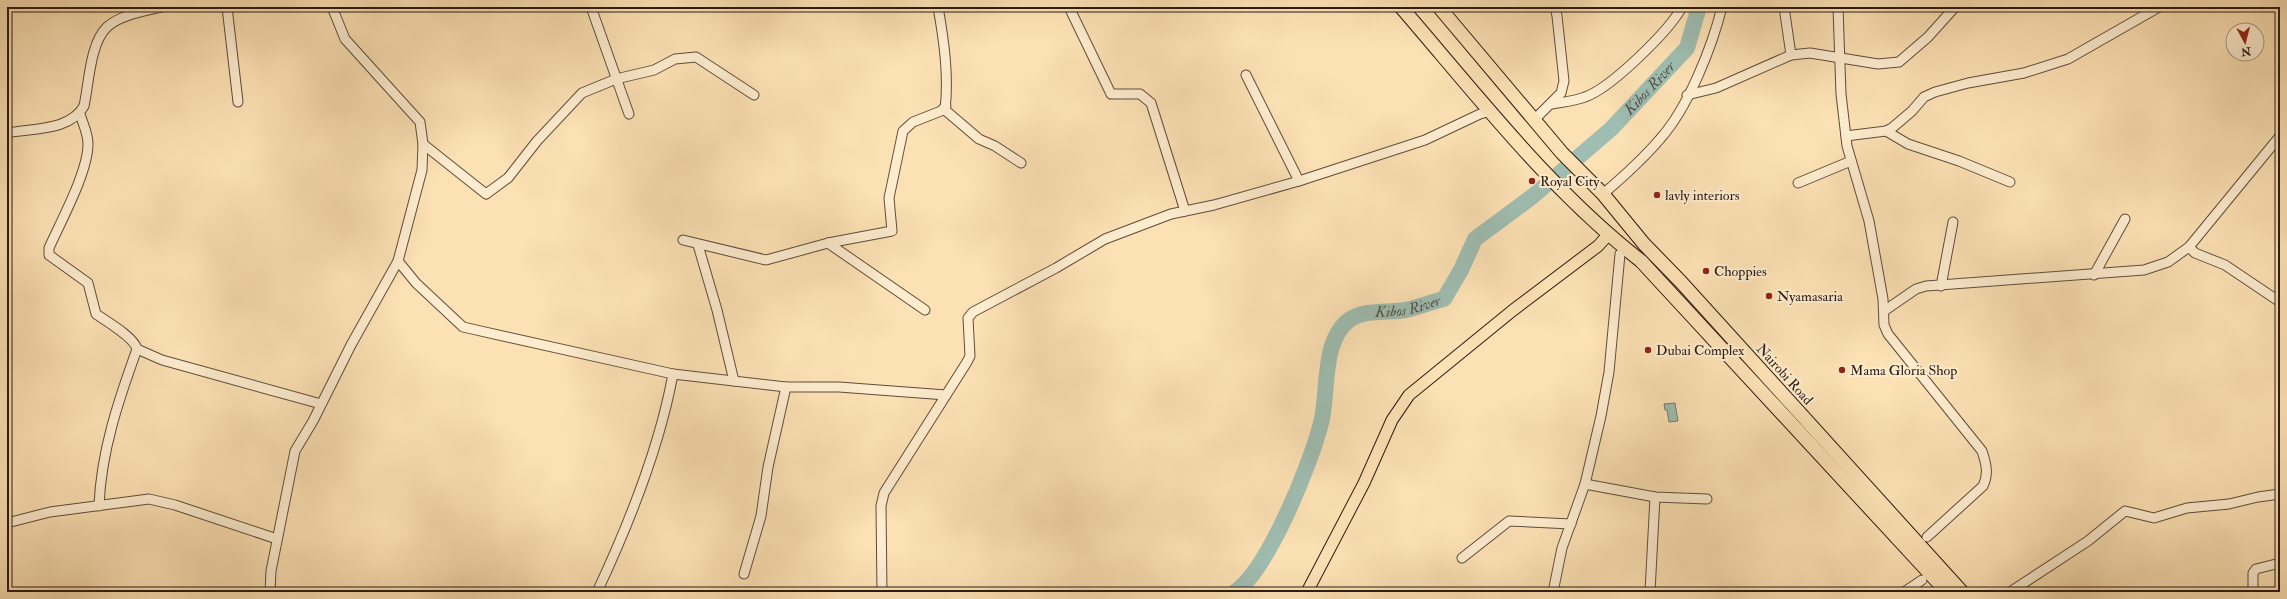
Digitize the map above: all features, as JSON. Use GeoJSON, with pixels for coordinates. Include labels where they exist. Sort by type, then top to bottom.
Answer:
{"type":"FeatureCollection","features":[{"type":"Feature","properties":{"kind":"highway","name":"Nairobi Road"},"geometry":{"type":"LineString","coordinates":[[1401,7],[1539,167],[1608,235],[1641,261],[1947,592]]}},
{"type":"Feature","properties":{"kind":"highway","name":"Nairobi Road"},"geometry":{"type":"LineString","coordinates":[[1439,7],[1562,153],[1603,194],[1644,244],[1681,282],[1962,592]]}},
{"type":"Feature","properties":{"kind":"main road"},"geometry":{"type":"LineString","coordinates":[[1307,592],[1364,483],[1399,407],[1409,395],[1512,312],[1598,246],[1608,235]]}},
{"type":"Feature","properties":{"kind":"street"},"geometry":{"type":"LineString","coordinates":[[7,133],[55,126],[70,121],[80,114],[84,106],[96,45],[101,35],[108,26],[122,19],[162,7]]}},
{"type":"Feature","properties":{"kind":"street"},"geometry":{"type":"LineString","coordinates":[[227,7],[238,102]]}},
{"type":"Feature","properties":{"kind":"street"},"geometry":{"type":"LineString","coordinates":[[270,592],[271,571],[293,472],[295,451],[398,260],[422,170],[423,144],[421,126],[417,118],[345,39],[332,7]]}},
{"type":"Feature","properties":{"kind":"street"},"geometry":{"type":"LineString","coordinates":[[591,7],[629,114]]}},
{"type":"Feature","properties":{"kind":"street"},"geometry":{"type":"LineString","coordinates":[[938,7],[943,36],[948,98],[945,110],[979,139],[995,146],[1021,163]]}},
{"type":"Feature","properties":{"kind":"street"},"geometry":{"type":"LineString","coordinates":[[1068,7],[1111,94],[1140,94],[1151,103],[1185,211]]}},
{"type":"Feature","properties":{"kind":"street"},"geometry":{"type":"LineString","coordinates":[[1534,120],[1552,104],[1561,93],[1564,81],[1558,16],[1554,7]]}},
{"type":"Feature","properties":{"kind":"street"},"geometry":{"type":"LineString","coordinates":[[1552,104],[1587,97],[1604,86],[1655,42],[1682,7]]}},
{"type":"Feature","properties":{"kind":"street"},"geometry":{"type":"LineString","coordinates":[[1603,194],[1632,168],[1670,127],[1715,36],[1722,7]]}},
{"type":"Feature","properties":{"kind":"street"},"geometry":{"type":"LineString","coordinates":[[1784,7],[1791,54]]}},
{"type":"Feature","properties":{"kind":"street"},"geometry":{"type":"LineString","coordinates":[[1838,7],[1839,59],[1846,136],[1851,161],[1869,221],[1883,300],[1884,325],[1888,334],[1982,451],[1985,460],[1986,479],[1984,486],[1927,537]]}},
{"type":"Feature","properties":{"kind":"street"},"geometry":{"type":"LineString","coordinates":[[1687,95],[1716,88],[1791,54],[1810,53],[1839,59],[1878,64],[1899,62],[1928,37],[1955,7]]}},
{"type":"Feature","properties":{"kind":"street"},"geometry":{"type":"LineString","coordinates":[[1846,136],[1886,131],[1900,123],[1924,97],[1968,83],[2024,73],[2068,59],[2159,7]]}},
{"type":"Feature","properties":{"kind":"street"},"geometry":{"type":"LineString","coordinates":[[423,144],[486,194],[508,178],[537,141],[582,93],[616,79],[654,70],[675,59],[696,57],[754,95]]}},
{"type":"Feature","properties":{"kind":"street"},"geometry":{"type":"LineString","coordinates":[[1246,75],[1299,180]]}},
{"type":"Feature","properties":{"kind":"street"},"geometry":{"type":"LineString","coordinates":[[683,240],[698,245],[766,260],[828,242],[883,234],[892,231],[889,198],[903,131],[913,122],[941,111],[946,106]]}},
{"type":"Feature","properties":{"kind":"street"},"geometry":{"type":"LineString","coordinates":[[882,592],[880,542],[882,499],[970,356],[968,318],[973,312],[1056,268],[1105,239],[1170,214],[1299,180],[1425,140],[1480,114],[1491,111]]}},
{"type":"Feature","properties":{"kind":"street"},"geometry":{"type":"LineString","coordinates":[[80,114],[87,134],[86,160],[82,174],[49,248],[49,254],[88,282],[96,314],[119,330],[136,345],[137,349],[162,360],[321,404]]}},
{"type":"Feature","properties":{"kind":"street"},"geometry":{"type":"LineString","coordinates":[[1886,131],[1908,144],[1959,161],[2010,182]]}},
{"type":"Feature","properties":{"kind":"street"},"geometry":{"type":"LineString","coordinates":[[1884,311],[1920,287],[2094,275],[2144,270],[2168,262],[2189,248],[2280,136]]}},
{"type":"Feature","properties":{"kind":"street"},"geometry":{"type":"LineString","coordinates":[[1798,183],[1851,161]]}},
{"type":"Feature","properties":{"kind":"street"},"geometry":{"type":"LineString","coordinates":[[2094,275],[2125,219]]}},
{"type":"Feature","properties":{"kind":"street"},"geometry":{"type":"LineString","coordinates":[[1941,286],[1953,222]]}},
{"type":"Feature","properties":{"kind":"street"},"geometry":{"type":"LineString","coordinates":[[828,242],[926,310]]}},
{"type":"Feature","properties":{"kind":"street"},"geometry":{"type":"LineString","coordinates":[[698,245],[717,310],[734,381]]}},
{"type":"Feature","properties":{"kind":"street"},"geometry":{"type":"LineString","coordinates":[[2189,248],[2195,253],[2225,265],[2280,302]]}},
{"type":"Feature","properties":{"kind":"street"},"geometry":{"type":"LineString","coordinates":[[1553,592],[1562,548],[1572,524],[1585,484],[1609,372],[1620,254]]}},
{"type":"Feature","properties":{"kind":"street"},"geometry":{"type":"LineString","coordinates":[[398,260],[416,283],[464,326],[673,374],[786,387],[839,386],[946,395]]}},
{"type":"Feature","properties":{"kind":"street"},"geometry":{"type":"LineString","coordinates":[[99,506],[106,457],[115,413],[137,349]]}},
{"type":"Feature","properties":{"kind":"street"},"geometry":{"type":"LineString","coordinates":[[597,592],[624,532],[657,437],[673,374]]}},
{"type":"Feature","properties":{"kind":"street"},"geometry":{"type":"LineString","coordinates":[[744,574],[761,516],[768,467],[786,387]]}},
{"type":"Feature","properties":{"kind":"street"},"geometry":{"type":"LineString","coordinates":[[1585,484],[1655,497],[1707,499]]}},
{"type":"Feature","properties":{"kind":"street"},"geometry":{"type":"LineString","coordinates":[[2010,592],[2088,542],[2125,511],[2154,518],[2187,508],[2229,504],[2258,496],[2280,494]]}},
{"type":"Feature","properties":{"kind":"street"},"geometry":{"type":"LineString","coordinates":[[1650,592],[1655,497]]}},
{"type":"Feature","properties":{"kind":"street"},"geometry":{"type":"LineString","coordinates":[[7,523],[50,512],[154,500],[175,505],[277,539]]}},
{"type":"Feature","properties":{"kind":"street"},"geometry":{"type":"LineString","coordinates":[[1462,558],[1509,522],[1572,524]]}},
{"type":"Feature","properties":{"kind":"street"},"geometry":{"type":"LineString","coordinates":[[2253,592],[2253,573],[2256,569],[2280,563]]}},
{"type":"Feature","properties":{"kind":"street"},"geometry":{"type":"LineString","coordinates":[[1904,592],[1922,580]]}},
{"type":"Feature","properties":{"kind":"shaded area"},"geometry":{"type":"Polygon","coordinates":[[[1675,403],[1678,421],[1669,422],[1667,410],[1665,410],[1664,404],[1675,403]]]}},
{"type":"Feature","properties":{"kind":"waterway","name":"Kibos River"},"geometry":{"type":"LineString","coordinates":[[1235,592],[1248,580],[1261,562],[1287,514],[1308,463],[1321,423],[1330,354],[1340,329],[1349,320],[1362,314],[1406,310],[1444,299],[1461,270],[1475,239],[1533,196],[1611,129],[1687,48],[1699,7]]}},
{"type":"Feature","properties":{"kind":"place","name":"Royal City"},"geometry":{"type":"Point","coordinates":[1532,181]}},
{"type":"Feature","properties":{"kind":"place","name":"lavly interiors"},"geometry":{"type":"Point","coordinates":[1657,195]}},
{"type":"Feature","properties":{"kind":"place","name":"Choppies"},"geometry":{"type":"Point","coordinates":[1706,271]}},
{"type":"Feature","properties":{"kind":"place","name":"Nyamasaria"},"geometry":{"type":"Point","coordinates":[1769,296]}},
{"type":"Feature","properties":{"kind":"place","name":"Dubai Complex"},"geometry":{"type":"Point","coordinates":[1648,350]}},
{"type":"Feature","properties":{"kind":"place","name":"Mama Gloria Shop"},"geometry":{"type":"Point","coordinates":[1842,370]}}]}
